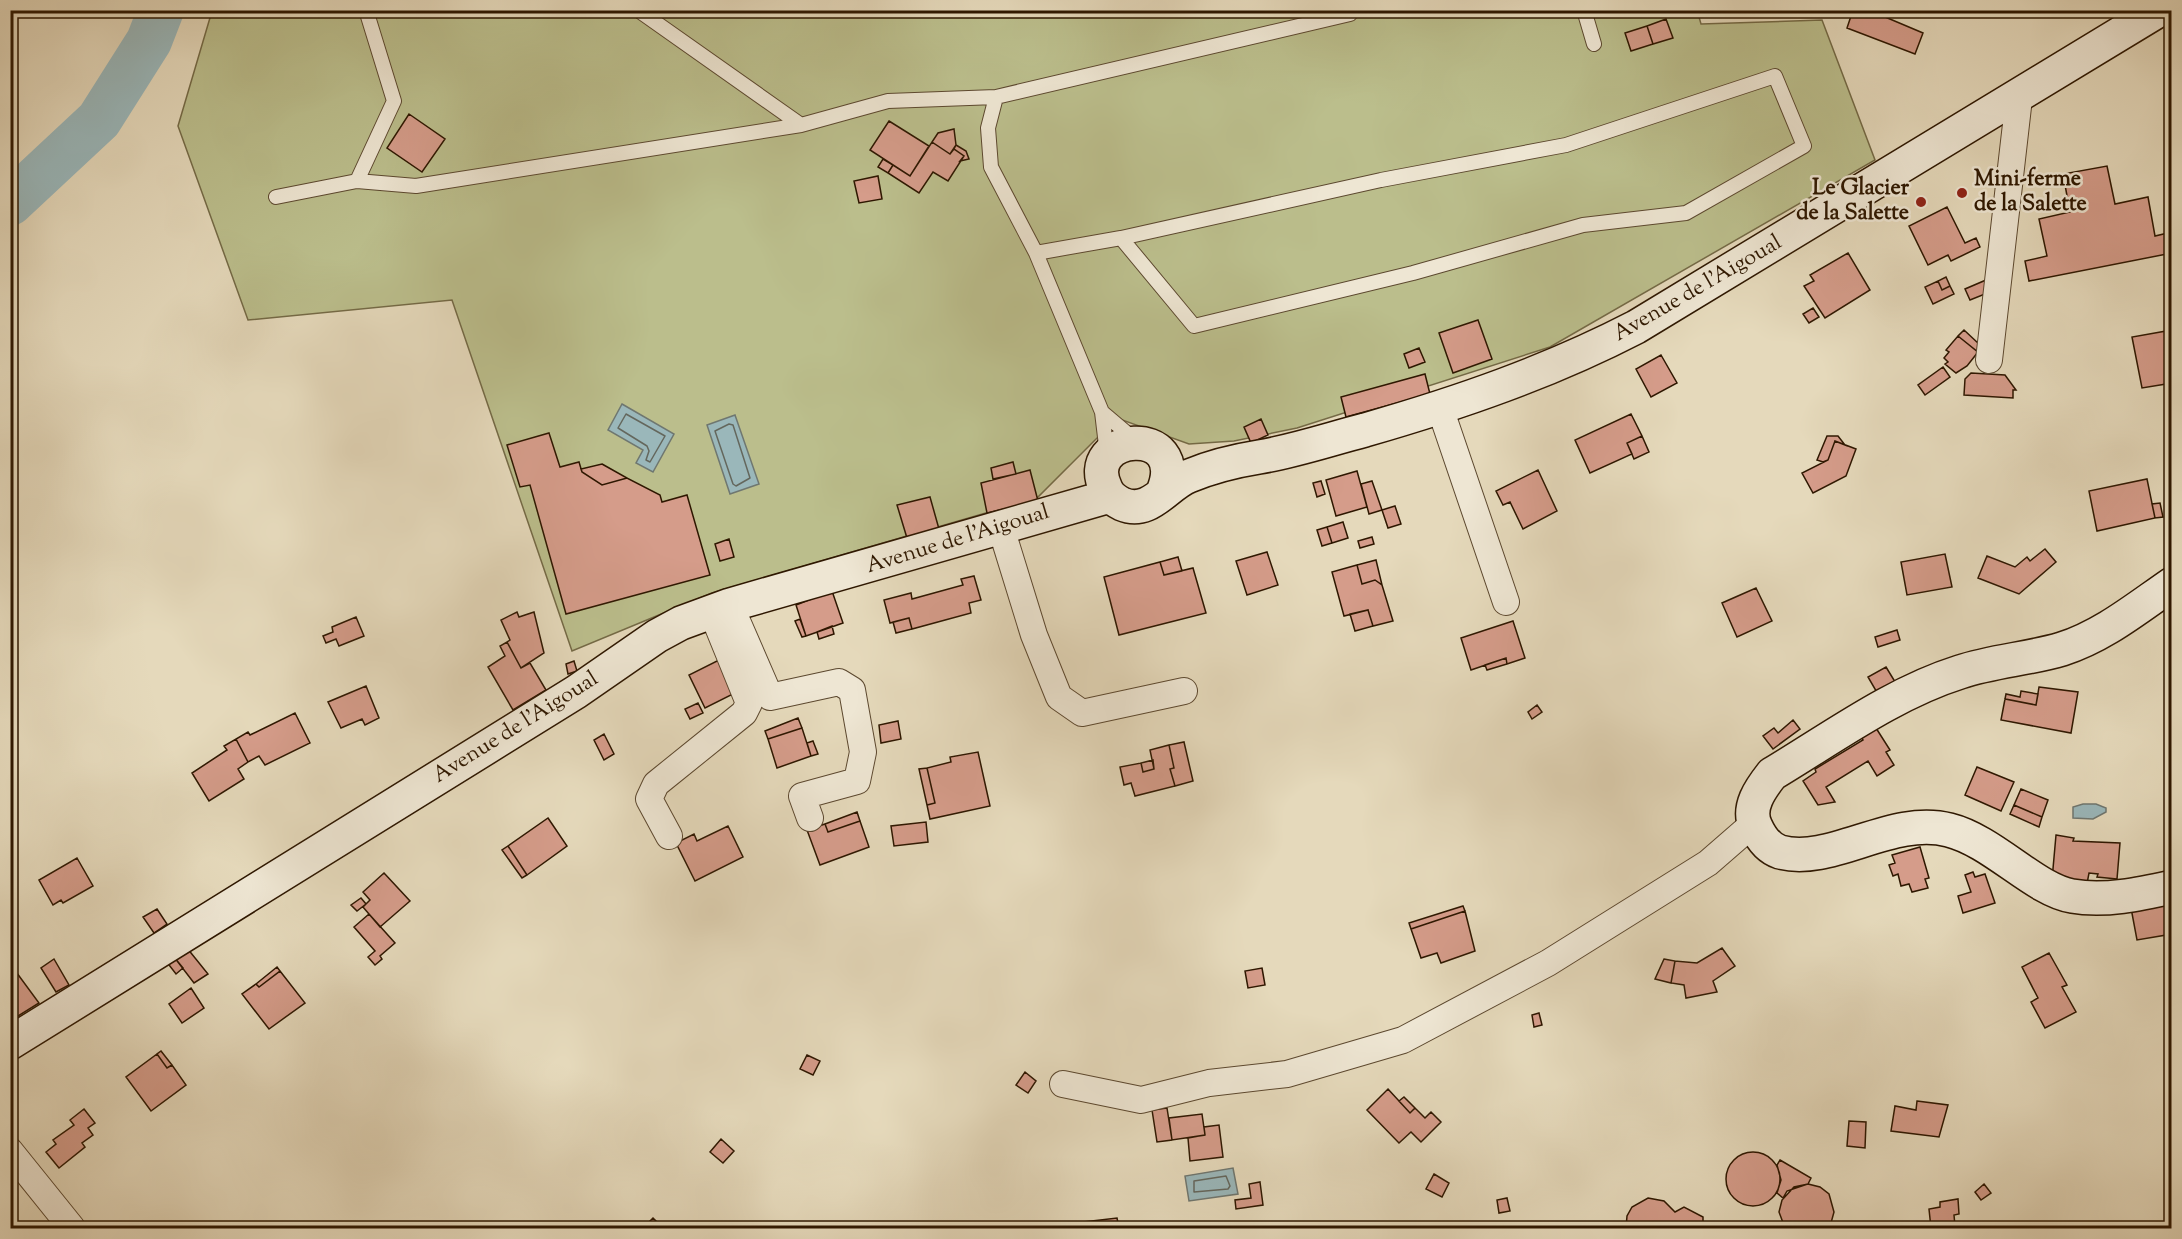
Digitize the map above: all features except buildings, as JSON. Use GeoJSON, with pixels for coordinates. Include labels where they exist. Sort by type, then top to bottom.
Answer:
{"type":"FeatureCollection","features":[{"type":"Feature","properties":{"kind":"main road","name":"Avenue de l'Aigoual"},"geometry":{"type":"LineString","coordinates":[[1163,492],[1187,476],[1229,461],[1293,450],[1440,408],[1562,364],[1636,327],[2019,98],[2159,10]]}},
{"type":"Feature","properties":{"kind":"main road"},"geometry":{"type":"LineString","coordinates":[[1120,446],[1149,448],[1168,472],[1163,492],[1156,500],[1137,507],[1118,502],[1107,475],[1120,446]]}},
{"type":"Feature","properties":{"kind":"main road","name":"Avenue de l'Aigoual"},"geometry":{"type":"LineString","coordinates":[[1149,448],[1229,461]]}},
{"type":"Feature","properties":{"kind":"main road","name":"Avenue de l'Aigoual"},"geometry":{"type":"LineString","coordinates":[[10,1043],[576,692],[657,636],[681,623],[721,609],[1063,508],[1107,475]]}},
{"type":"Feature","properties":{"kind":"main road"},"geometry":{"type":"LineString","coordinates":[[2172,584],[2107,629],[2062,649],[1960,672],[1920,688],[1772,774],[1761,788],[1754,805],[1754,823],[1763,841],[1779,852],[1802,855],[1894,831],[1920,827],[1948,829],[1978,840],[2045,884],[2071,896],[2101,898],[2172,887]]}},
{"type":"Feature","properties":{"kind":"street"},"geometry":{"type":"LineString","coordinates":[[1989,360],[2019,98]]}},
{"type":"Feature","properties":{"kind":"street"},"geometry":{"type":"LineString","coordinates":[[1440,408],[1506,602]]}},
{"type":"Feature","properties":{"kind":"street"},"geometry":{"type":"LineString","coordinates":[[1001,528],[1034,634],[1059,697],[1082,713],[1184,692]]}},
{"type":"Feature","properties":{"kind":"street"},"geometry":{"type":"LineString","coordinates":[[721,609],[770,697],[839,682],[852,690],[862,752],[857,781],[802,796],[810,818]]}},
{"type":"Feature","properties":{"kind":"street"},"geometry":{"type":"LineString","coordinates":[[669,836],[649,799],[656,783],[744,713],[749,703],[721,609]]}},
{"type":"Feature","properties":{"kind":"street"},"geometry":{"type":"LineString","coordinates":[[1063,1084],[1141,1100],[1209,1083],[1287,1074],[1403,1040],[1548,963],[1708,863],[1754,823]]}},
{"type":"Feature","properties":{"kind":"street"},"geometry":{"type":"LineString","coordinates":[[10,1151],[72,1228]]}},
{"type":"Feature","properties":{"kind":"lane"},"geometry":{"type":"LineString","coordinates":[[357,181],[394,101],[366,10]]}},
{"type":"Feature","properties":{"kind":"lane"},"geometry":{"type":"LineString","coordinates":[[638,10],[801,125]]}},
{"type":"Feature","properties":{"kind":"lane"},"geometry":{"type":"LineString","coordinates":[[1584,10],[1594,44]]}},
{"type":"Feature","properties":{"kind":"lane"},"geometry":{"type":"LineString","coordinates":[[276,197],[357,181],[416,186],[801,125],[888,101],[996,97],[1355,12]]}},
{"type":"Feature","properties":{"kind":"lane"},"geometry":{"type":"LineString","coordinates":[[1036,253],[1121,238],[1381,180],[1566,145],[1775,76],[1804,146],[1686,213],[1583,225],[1413,273],[1194,326],[1121,238]]}},
{"type":"Feature","properties":{"kind":"lane"},"geometry":{"type":"LineString","coordinates":[[996,97],[988,128],[991,167],[1036,253],[1102,412],[1107,475]]}},
{"type":"Feature","properties":{"kind":"lane"},"geometry":{"type":"LineString","coordinates":[[1102,412],[1149,448]]}},
{"type":"Feature","properties":{"kind":"green space"},"geometry":{"type":"Polygon","coordinates":[[[1697,10],[1701,24],[1822,20],[1875,160],[1550,347],[1297,428],[1234,441],[1189,444],[1117,418],[1037,498],[712,593],[572,651],[452,300],[248,320],[178,126],[212,11],[1697,10]]]}},
{"type":"Feature","properties":{"kind":"water"},"geometry":{"type":"Polygon","coordinates":[[[622,404],[674,434],[653,472],[636,463],[643,450],[608,430],[622,404]]]}},
{"type":"Feature","properties":{"kind":"water"},"geometry":{"type":"Polygon","coordinates":[[[735,415],[759,484],[730,494],[707,425],[735,415]]]}},
{"type":"Feature","properties":{"kind":"water"},"geometry":{"type":"Polygon","coordinates":[[[2096,804],[2106,808],[2106,812],[2093,819],[2073,818],[2073,807],[2096,804]]]}},
{"type":"Feature","properties":{"kind":"water"},"geometry":{"type":"Polygon","coordinates":[[[1233,1168],[1238,1194],[1189,1201],[1185,1176],[1233,1168]]]}},
{"type":"Feature","properties":{"kind":"waterway"},"geometry":{"type":"LineString","coordinates":[[10,203],[99,120],[149,41],[161,10]]}},
{"type":"Feature","properties":{"kind":"place","name":"Mini-ferme de la Salette"},"geometry":{"type":"Point","coordinates":[1962,193]}},
{"type":"Feature","properties":{"kind":"place","name":"Le Glacier de la Salette"},"geometry":{"type":"Point","coordinates":[1921,202]}}]}
